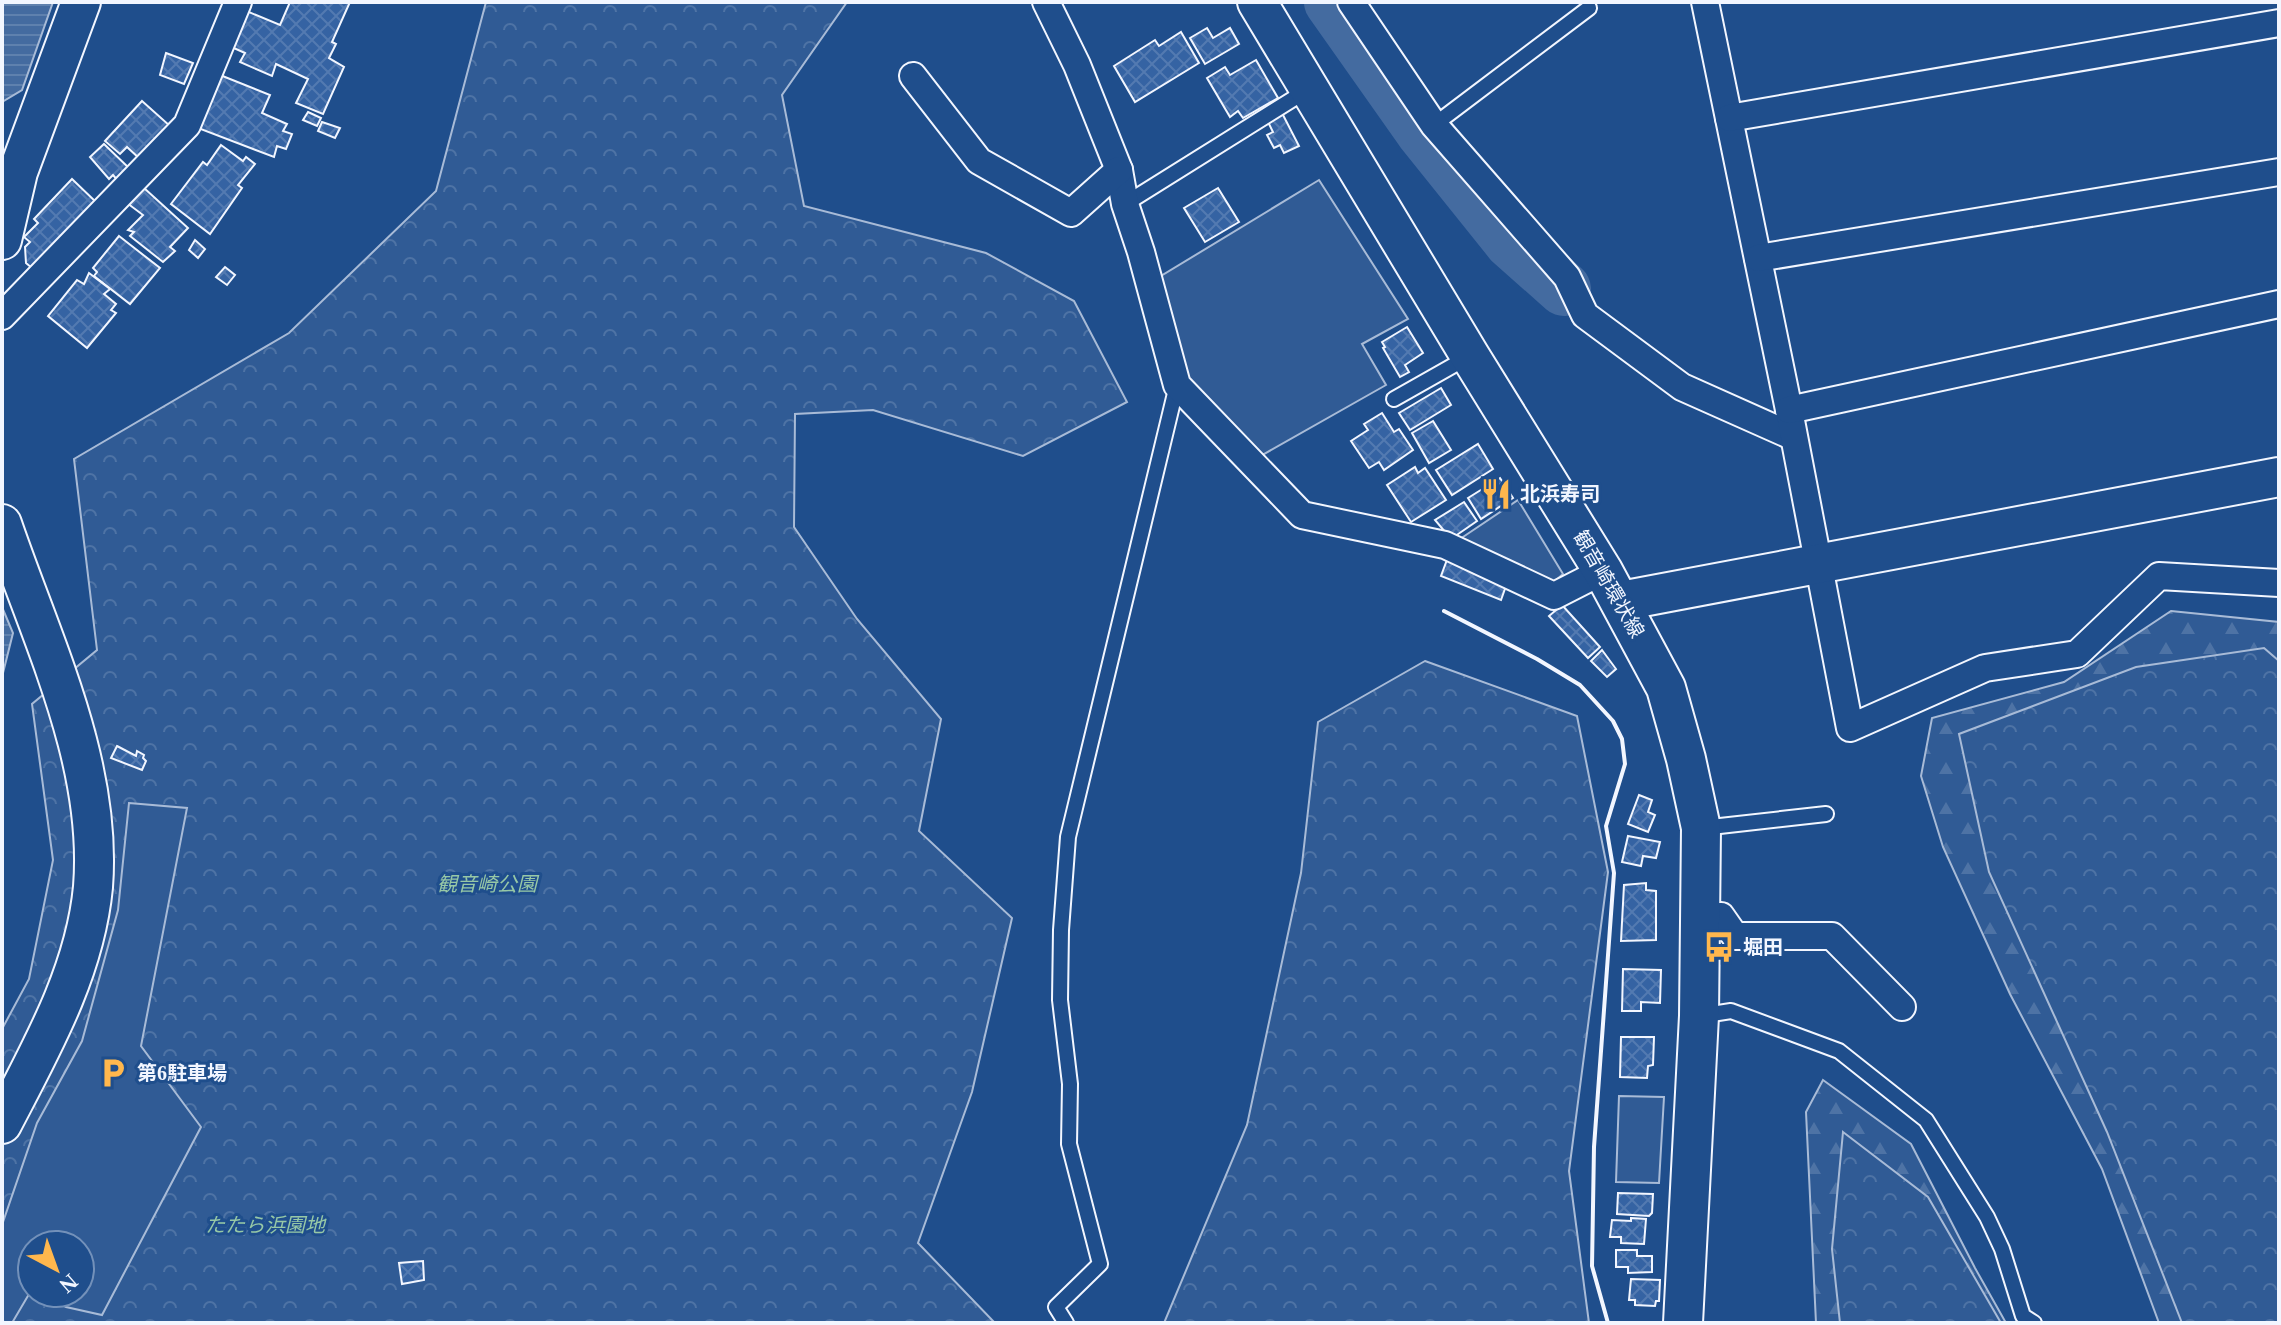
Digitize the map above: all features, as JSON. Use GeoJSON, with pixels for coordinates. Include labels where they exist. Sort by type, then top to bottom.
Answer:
{"type":"FeatureCollection","features":[{"type":"Feature","properties":{"kind":"street"},"geometry":{"type":"LineString","coordinates":[[2,240],[18,172],[81,2]]}},
{"type":"Feature","properties":{"kind":"street"},"geometry":{"type":"LineString","coordinates":[[2,316],[187,125],[238,2]]}},
{"type":"Feature","properties":{"kind":"street"},"geometry":{"type":"LineString","coordinates":[[1046,2],[1077,65],[1119,170],[1125,204],[1177,385],[1302,515],[1445,545],[1554,596],[1612,586],[1817,562],[2279,477]]}},
{"type":"Feature","properties":{"kind":"street","name":"観音崎環状線"},"geometry":{"type":"LineString","coordinates":[[1257,2],[1612,586],[1666,688],[1701,828],[1699,1016],[1683,1323]]}},
{"type":"Feature","properties":{"kind":"street"},"geometry":{"type":"LineString","coordinates":[[1351,2],[1434,125],[1567,277],[1585,315],[1682,387],[1792,436]]}},
{"type":"Feature","properties":{"kind":"street"},"geometry":{"type":"LineString","coordinates":[[1705,2],[1789,410],[1850,728],[1985,668],[2077,654],[2159,576],[2279,583]]}},
{"type":"Feature","properties":{"kind":"street"},"geometry":{"type":"LineString","coordinates":[[1729,118],[2279,23]]}},
{"type":"Feature","properties":{"kind":"street"},"geometry":{"type":"LineString","coordinates":[[913,76],[979,161],[1071,213],[1119,170]]}},
{"type":"Feature","properties":{"kind":"street"},"geometry":{"type":"LineString","coordinates":[[1758,258],[2279,172]]}},
{"type":"Feature","properties":{"kind":"street"},"geometry":{"type":"LineString","coordinates":[[1789,410],[2279,304]]}},
{"type":"Feature","properties":{"kind":"street"},"geometry":{"type":"LineString","coordinates":[[2,524],[60,682],[87,780],[93,887],[81,946],[54,1024],[2,1124]]}},
{"type":"Feature","properties":{"kind":"street"},"geometry":{"type":"LineString","coordinates":[[1700,917],[1721,916],[1735,936],[1832,936],[1902,1007]]}},
{"type":"Feature","properties":{"kind":"street","name":"観音崎環状線"},"geometry":{"type":"LineString","coordinates":[[1687,1246],[1700,1323]]}},
{"type":"Feature","properties":{"kind":"lane"},"geometry":{"type":"LineString","coordinates":[[1434,125],[1589,8]]}},
{"type":"Feature","properties":{"kind":"lane"},"geometry":{"type":"LineString","coordinates":[[1125,204],[1309,88]]}},
{"type":"Feature","properties":{"kind":"lane"},"geometry":{"type":"LineString","coordinates":[[1394,399],[1470,356]]}},
{"type":"Feature","properties":{"kind":"lane"},"geometry":{"type":"LineString","coordinates":[[1066,1323],[1056,1307],[1100,1264],[1069,1144],[1070,1084],[1060,1000],[1061,930],[1068,837],[1177,385]]}},
{"type":"Feature","properties":{"kind":"lane"},"geometry":{"type":"LineString","coordinates":[[1701,828],[1826,814]]}},
{"type":"Feature","properties":{"kind":"lane"},"geometry":{"type":"LineString","coordinates":[[1699,1016],[1731,1011],[1839,1051],[1926,1120],[1987,1217],[2002,1249],[2023,1316],[2034,1323]]}},
{"type":"Feature","properties":{"kind":"green space","name":"観音崎公園"},"geometry":{"type":"Polygon","coordinates":[[[486,2],[847,2],[782,95],[804,206],[986,253],[1074,301],[1127,402],[1023,456],[873,410],[795,414],[794,527],[857,619],[941,719],[919,831],[1012,918],[972,1092],[918,1243],[995,1323],[2,1323],[2,1029],[29,979],[53,860],[32,704],[97,650],[74,459],[289,333],[436,191],[486,2]]]}},
{"type":"Feature","properties":{"kind":"green space"},"geometry":{"type":"Polygon","coordinates":[[[2171,611],[2279,622],[2279,1323],[2159,1323],[2102,1169],[2010,994],[1943,847],[1921,776],[1932,718],[2064,682],[2171,611]]]}},
{"type":"Feature","properties":{"kind":"green space"},"geometry":{"type":"Polygon","coordinates":[[[2264,648],[2279,661],[2279,1323],[2182,1323],[2107,1132],[1989,872],[1959,734],[2136,667],[2264,648]]]}},
{"type":"Feature","properties":{"kind":"green space"},"geometry":{"type":"Polygon","coordinates":[[[1425,661],[1577,716],[1608,872],[1569,1171],[1589,1323],[1164,1323],[1247,1125],[1301,873],[1318,722],[1425,661]]]}},
{"type":"Feature","properties":{"kind":"green space"},"geometry":{"type":"Polygon","coordinates":[[[1823,1080],[1911,1144],[2006,1323],[1816,1323],[1806,1112],[1823,1080]]]}},
{"type":"Feature","properties":{"kind":"green space"},"geometry":{"type":"Polygon","coordinates":[[[1843,1132],[1928,1197],[2001,1323],[1840,1323],[1832,1249],[1843,1132]]]}},
{"type":"Feature","properties":{"kind":"shaded area"},"geometry":{"type":"Polygon","coordinates":[[[2,2],[53,2],[22,90],[2,102],[2,2]]]}},
{"type":"Feature","properties":{"kind":"shaded area"},"geometry":{"type":"Polygon","coordinates":[[[1319,180],[1408,319],[1362,344],[1386,385],[1257,458],[1184,381],[1156,279],[1319,180]]]}},
{"type":"Feature","properties":{"kind":"shaded area"},"geometry":{"type":"Polygon","coordinates":[[[1518,500],[1563,574],[1547,588],[1454,543],[1518,500]]]}},
{"type":"Feature","properties":{"kind":"shaded area"},"geometry":{"type":"Polygon","coordinates":[[[2,607],[13,633],[2,677],[2,607]]]}},
{"type":"Feature","properties":{"kind":"shaded area","name":"第6駐車場"},"geometry":{"type":"Polygon","coordinates":[[[129,803],[187,808],[141,1046],[201,1127],[102,1315],[75,1309],[96,1309],[96,1229],[16,1229],[16,1309],[20,1309],[12,1323],[7,1323],[2,1321],[2,1225],[37,1123],[82,1041],[118,910],[129,803]]]}},
{"type":"Feature","properties":{"kind":"shaded area"},"geometry":{"type":"Polygon","coordinates":[[[1619,1096],[1664,1097],[1659,1183],[1616,1182],[1619,1096]]]}},
{"type":"Feature","properties":{"kind":"building"},"geometry":{"type":"Polygon","coordinates":[[[290,2],[350,2],[332,42],[336,44],[329,58],[344,67],[323,114],[296,103],[308,79],[276,64],[272,76],[240,62],[245,53],[227,45],[244,10],[280,25],[290,2]]]}},
{"type":"Feature","properties":{"kind":"building"},"geometry":{"type":"Polygon","coordinates":[[[1207,28],[1213,38],[1230,28],[1239,44],[1205,64],[1190,38],[1207,28]]]}},
{"type":"Feature","properties":{"kind":"building"},"geometry":{"type":"Polygon","coordinates":[[[1181,32],[1199,63],[1135,102],[1114,66],[1155,40],[1159,46],[1181,32]]]}},
{"type":"Feature","properties":{"kind":"building"},"geometry":{"type":"Polygon","coordinates":[[[166,53],[193,63],[184,84],[160,75],[166,53]]]}},
{"type":"Feature","properties":{"kind":"building"},"geometry":{"type":"Polygon","coordinates":[[[1256,60],[1278,98],[1243,118],[1238,111],[1230,117],[1207,78],[1225,67],[1230,75],[1256,60]]]}},
{"type":"Feature","properties":{"kind":"building"},"geometry":{"type":"Polygon","coordinates":[[[220,75],[270,95],[262,113],[287,124],[283,131],[292,134],[286,149],[277,146],[274,157],[198,128],[220,75]]]}},
{"type":"Feature","properties":{"kind":"building"},"geometry":{"type":"Polygon","coordinates":[[[142,101],[170,126],[140,159],[127,147],[120,154],[105,141],[142,101]]]}},
{"type":"Feature","properties":{"kind":"building"},"geometry":{"type":"Polygon","coordinates":[[[308,112],[321,118],[317,126],[303,120],[308,112]]]}},
{"type":"Feature","properties":{"kind":"building"},"geometry":{"type":"Polygon","coordinates":[[[1282,113],[1299,146],[1284,153],[1280,145],[1274,148],[1267,135],[1273,132],[1267,120],[1282,113]]]}},
{"type":"Feature","properties":{"kind":"building"},"geometry":{"type":"Polygon","coordinates":[[[322,122],[340,128],[335,138],[318,131],[322,122]]]}},
{"type":"Feature","properties":{"kind":"building"},"geometry":{"type":"Polygon","coordinates":[[[104,144],[131,170],[119,182],[113,175],[109,179],[90,157],[104,144]]]}},
{"type":"Feature","properties":{"kind":"building"},"geometry":{"type":"Polygon","coordinates":[[[221,145],[243,161],[246,157],[255,164],[238,185],[242,188],[210,234],[171,204],[203,162],[207,165],[221,145]]]}},
{"type":"Feature","properties":{"kind":"building"},"geometry":{"type":"Polygon","coordinates":[[[72,179],[97,203],[33,269],[26,263],[25,247],[30,242],[24,237],[38,223],[34,219],[72,179]]]}},
{"type":"Feature","properties":{"kind":"building"},"geometry":{"type":"Polygon","coordinates":[[[144,188],[188,228],[170,247],[175,251],[163,262],[130,236],[134,232],[128,230],[143,215],[127,203],[144,188]]]}},
{"type":"Feature","properties":{"kind":"building"},"geometry":{"type":"Polygon","coordinates":[[[1218,188],[1239,222],[1205,242],[1184,208],[1218,188]]]}},
{"type":"Feature","properties":{"kind":"building"},"geometry":{"type":"Polygon","coordinates":[[[119,236],[160,268],[130,304],[94,276],[97,272],[93,268],[119,236]]]}},
{"type":"Feature","properties":{"kind":"building"},"geometry":{"type":"Polygon","coordinates":[[[195,240],[205,249],[198,258],[189,250],[195,240]]]}},
{"type":"Feature","properties":{"kind":"building"},"geometry":{"type":"Polygon","coordinates":[[[225,267],[235,275],[227,285],[216,277],[225,267]]]}},
{"type":"Feature","properties":{"kind":"building"},"geometry":{"type":"Polygon","coordinates":[[[89,273],[110,289],[104,294],[116,304],[111,310],[116,313],[87,348],[48,316],[77,280],[84,284],[89,273]]]}},
{"type":"Feature","properties":{"kind":"building"},"geometry":{"type":"Polygon","coordinates":[[[1407,327],[1423,353],[1405,365],[1409,372],[1400,377],[1382,342],[1407,327]]]}},
{"type":"Feature","properties":{"kind":"building"},"geometry":{"type":"Polygon","coordinates":[[[1441,388],[1451,405],[1410,430],[1399,413],[1441,388]]]}},
{"type":"Feature","properties":{"kind":"building"},"geometry":{"type":"Polygon","coordinates":[[[1382,413],[1394,432],[1399,429],[1413,450],[1384,470],[1379,462],[1369,468],[1351,441],[1368,430],[1364,424],[1382,413]]]}},
{"type":"Feature","properties":{"kind":"building"},"geometry":{"type":"Polygon","coordinates":[[[1433,421],[1451,450],[1429,463],[1412,433],[1433,421]]]}},
{"type":"Feature","properties":{"kind":"building"},"geometry":{"type":"Polygon","coordinates":[[[1478,444],[1493,469],[1452,495],[1436,470],[1478,444]]]}},
{"type":"Feature","properties":{"kind":"building"},"geometry":{"type":"Polygon","coordinates":[[[1415,467],[1418,473],[1425,468],[1446,500],[1411,522],[1387,485],[1415,467]]]}},
{"type":"Feature","properties":{"kind":"building"},"geometry":{"type":"Polygon","coordinates":[[[1500,478],[1513,498],[1481,519],[1468,498],[1500,478]]]}},
{"type":"Feature","properties":{"kind":"building"},"geometry":{"type":"Polygon","coordinates":[[[1464,502],[1477,521],[1451,539],[1435,520],[1464,502]]]}},
{"type":"Feature","properties":{"kind":"building"},"geometry":{"type":"Polygon","coordinates":[[[1448,557],[1507,583],[1501,600],[1441,576],[1448,557]]]}},
{"type":"Feature","properties":{"kind":"building"},"geometry":{"type":"Polygon","coordinates":[[[1562,605],[1600,647],[1588,658],[1549,616],[1562,605]]]}},
{"type":"Feature","properties":{"kind":"building"},"geometry":{"type":"Polygon","coordinates":[[[1602,650],[1616,669],[1607,677],[1591,661],[1602,650]]]}},
{"type":"Feature","properties":{"kind":"building"},"geometry":{"type":"Polygon","coordinates":[[[117,746],[136,756],[137,751],[144,755],[146,761],[142,770],[111,758],[117,746]]]}},
{"type":"Feature","properties":{"kind":"building"},"geometry":{"type":"Polygon","coordinates":[[[1639,795],[1652,800],[1648,812],[1655,815],[1648,832],[1628,824],[1639,795]]]}},
{"type":"Feature","properties":{"kind":"building"},"geometry":{"type":"Polygon","coordinates":[[[1628,836],[1660,842],[1656,858],[1643,856],[1641,866],[1622,862],[1628,836]]]}},
{"type":"Feature","properties":{"kind":"building"},"geometry":{"type":"Polygon","coordinates":[[[1646,883],[1646,890],[1656,891],[1656,940],[1621,941],[1624,885],[1646,883]]]}},
{"type":"Feature","properties":{"kind":"building"},"geometry":{"type":"Polygon","coordinates":[[[1623,969],[1661,970],[1660,1003],[1641,1002],[1641,1011],[1622,1011],[1623,969]]]}},
{"type":"Feature","properties":{"kind":"building"},"geometry":{"type":"Polygon","coordinates":[[[1621,1037],[1654,1037],[1653,1065],[1648,1066],[1647,1078],[1620,1077],[1621,1037]]]}},
{"type":"Feature","properties":{"kind":"building"},"geometry":{"type":"Polygon","coordinates":[[[1618,1193],[1653,1194],[1652,1213],[1649,1216],[1617,1214],[1618,1193]]]}},
{"type":"Feature","properties":{"kind":"building"},"geometry":{"type":"Polygon","coordinates":[[[1631,1218],[1646,1219],[1644,1244],[1621,1243],[1621,1237],[1610,1237],[1612,1220],[1631,1221],[1631,1218]]]}},
{"type":"Feature","properties":{"kind":"building"},"geometry":{"type":"Polygon","coordinates":[[[1616,1250],[1637,1250],[1637,1256],[1652,1256],[1652,1272],[1628,1273],[1628,1267],[1616,1267],[1616,1250]]]}},
{"type":"Feature","properties":{"kind":"building"},"geometry":{"type":"Polygon","coordinates":[[[423,1261],[424,1280],[402,1284],[399,1263],[423,1261]]]}},
{"type":"Feature","properties":{"kind":"building"},"geometry":{"type":"Polygon","coordinates":[[[1631,1279],[1660,1280],[1659,1301],[1655,1306],[1635,1305],[1635,1300],[1629,1300],[1631,1279]]]}},
{"type":"Feature","properties":{"kind":"waterway"},"geometry":{"type":"LineString","coordinates":[[1331,2],[1422,131],[1511,242],[1564,289]]}},
{"type":"Feature","properties":{"kind":"wall"},"geometry":{"type":"LineString","coordinates":[[1444,611],[1580,685],[1613,721],[1622,739],[1625,764],[1606,826],[1614,873],[1594,1147],[1592,1266],[1608,1323]]}},
{"type":"Feature","properties":{"kind":"place","name":"北浜寿司"},"geometry":{"type":"Point","coordinates":[1496,494]}},
{"type":"Feature","properties":{"kind":"place","name":"堀田"},"geometry":{"type":"Point","coordinates":[1719,947]}},
{"type":"Feature","properties":{"kind":"place","name":"第6駐車場"},"geometry":{"type":"Point","coordinates":[113,1073]}},
{"type":"Feature","properties":{"kind":"park label","name":"たたら浜園地"},"geometry":{"type":"Point","coordinates":[265,1225]}}]}
